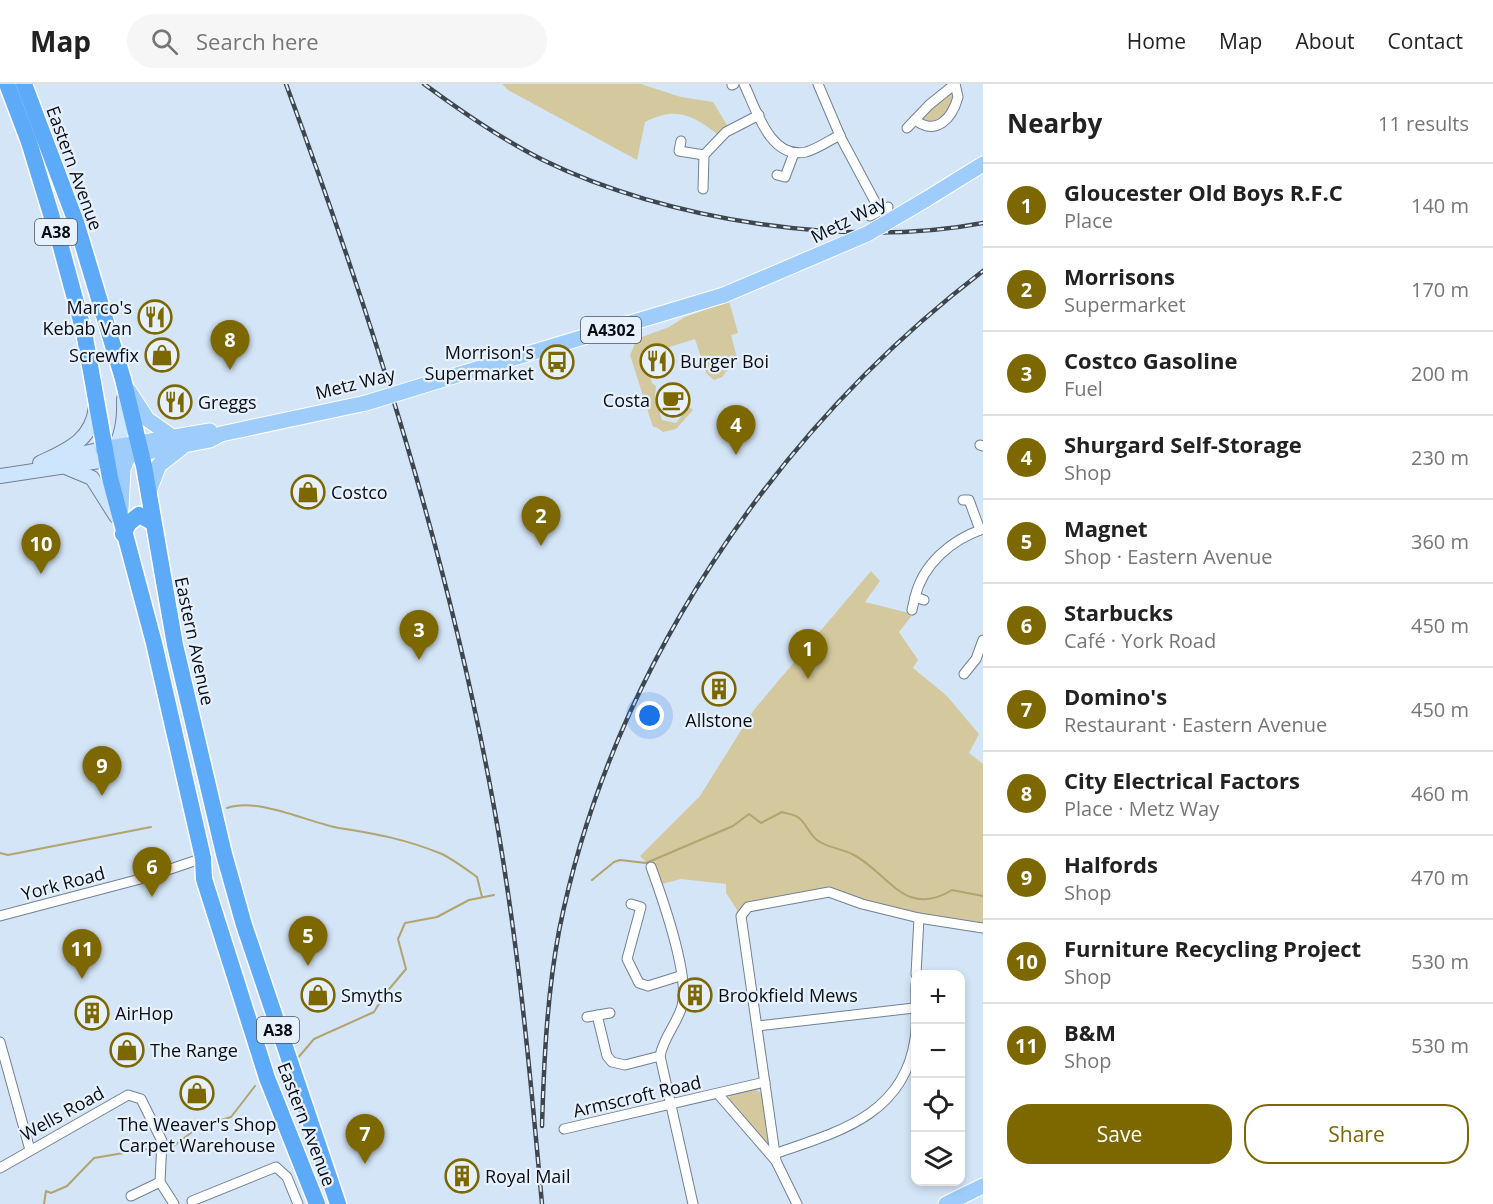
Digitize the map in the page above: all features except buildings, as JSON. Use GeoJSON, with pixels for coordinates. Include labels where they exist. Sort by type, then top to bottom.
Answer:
{"type":"FeatureCollection","features":[{"type":"Feature","properties":{"kind":"highway","name":"Eastern Avenue"},"geometry":{"type":"LineString","coordinates":[[7,84],[29,142],[64,257],[84,332],[97,403],[122,451],[148,493],[180,669],[224,855],[244,925],[338,1204]]}},
{"type":"Feature","properties":{"kind":"highway","name":"Eastern Avenue"},"geometry":{"type":"LineString","coordinates":[[24,84],[76,222],[121,375],[122,530],[154,643],[203,858],[204,879],[277,1102],[317,1204]]}},
{"type":"Feature","properties":{"kind":"highway"},"geometry":{"type":"LineString","coordinates":[[94,384],[110,384],[121,375]]}},
{"type":"Feature","properties":{"kind":"highway"},"geometry":{"type":"LineString","coordinates":[[122,530],[139,515],[153,522]]}},
{"type":"Feature","properties":{"kind":"highway"},"geometry":{"type":"LineString","coordinates":[[203,858],[224,855]]}},
{"type":"Feature","properties":{"kind":"highway"},"geometry":{"type":"LineString","coordinates":[[222,939],[244,925]]}},
{"type":"Feature","properties":{"kind":"highway"},"geometry":{"type":"LineString","coordinates":[[277,1102],[298,1089]]}},
{"type":"Feature","properties":{"kind":"main road","name":"Metz Way"},"geometry":{"type":"LineString","coordinates":[[122,451],[186,445],[210,440],[221,434],[366,402],[724,295],[867,234],[983,164]]}},
{"type":"Feature","properties":{"kind":"main road"},"geometry":{"type":"LineString","coordinates":[[121,375],[147,419],[171,436]]}},
{"type":"Feature","properties":{"kind":"main road","name":"Metz Way"},"geometry":{"type":"LineString","coordinates":[[122,451],[171,436],[210,431],[221,434]]}},
{"type":"Feature","properties":{"kind":"main road"},"geometry":{"type":"LineString","coordinates":[[148,493],[159,465],[186,445]]}},
{"type":"Feature","properties":{"kind":"main road"},"geometry":{"type":"LineString","coordinates":[[946,1204],[983,1186]]}},
{"type":"Feature","properties":{"kind":"street"},"geometry":{"type":"LineString","coordinates":[[744,84],[778,147],[794,153],[808,152],[840,135]]}},
{"type":"Feature","properties":{"kind":"street"},"geometry":{"type":"LineString","coordinates":[[907,128],[915,120],[955,84],[958,97],[947,120],[935,127],[924,127],[915,120]]}},
{"type":"Feature","properties":{"kind":"street"},"geometry":{"type":"LineString","coordinates":[[820,85],[840,135],[884,209],[870,216]]}},
{"type":"Feature","properties":{"kind":"street"},"geometry":{"type":"LineString","coordinates":[[703,189],[704,155],[726,132],[759,115]]}},
{"type":"Feature","properties":{"kind":"street"},"geometry":{"type":"LineString","coordinates":[[681,141],[679,151],[704,155]]}},
{"type":"Feature","properties":{"kind":"street"},"geometry":{"type":"LineString","coordinates":[[777,175],[786,177],[794,153]]}},
{"type":"Feature","properties":{"kind":"street"},"geometry":{"type":"LineString","coordinates":[[34,467],[74,447],[85,437],[94,421],[97,403]]}},
{"type":"Feature","properties":{"kind":"street","name":"Metz Way"},"geometry":{"type":"LineString","coordinates":[[34,467],[66,468],[122,451]]}},
{"type":"Feature","properties":{"kind":"street","name":"Metz Way"},"geometry":{"type":"LineString","coordinates":[[0,476],[34,467],[122,451]]}},
{"type":"Feature","properties":{"kind":"street"},"geometry":{"type":"LineString","coordinates":[[66,468],[84,473],[96,483],[122,530]]}},
{"type":"Feature","properties":{"kind":"street"},"geometry":{"type":"LineString","coordinates":[[912,610],[920,599],[920,580],[940,553],[981,530],[969,500]]}},
{"type":"Feature","properties":{"kind":"street"},"geometry":{"type":"LineString","coordinates":[[969,673],[983,640]]}},
{"type":"Feature","properties":{"kind":"street","name":"York Road"},"geometry":{"type":"LineString","coordinates":[[0,916],[144,878],[203,858]]}},
{"type":"Feature","properties":{"kind":"street"},"geometry":{"type":"LineString","coordinates":[[651,867],[675,939],[680,976],[682,1007],[663,1041],[660,1056],[693,1204]]}},
{"type":"Feature","properties":{"kind":"street"},"geometry":{"type":"LineString","coordinates":[[915,1024],[915,1039],[910,1058],[894,1090],[880,1106],[844,1130],[777,1157],[741,916],[748,907],[829,892],[919,918],[983,928]]}},
{"type":"Feature","properties":{"kind":"street"},"geometry":{"type":"LineString","coordinates":[[631,904],[640,907],[627,960],[639,983],[648,987],[680,976]]}},
{"type":"Feature","properties":{"kind":"street"},"geometry":{"type":"LineString","coordinates":[[916,970],[919,918]]}},
{"type":"Feature","properties":{"kind":"street"},"geometry":{"type":"LineString","coordinates":[[758,1026],[911,1008]]}},
{"type":"Feature","properties":{"kind":"street"},"geometry":{"type":"LineString","coordinates":[[587,1017],[610,1013]]}},
{"type":"Feature","properties":{"kind":"street"},"geometry":{"type":"LineString","coordinates":[[597,1015],[607,1056],[612,1062],[625,1065],[660,1056]]}},
{"type":"Feature","properties":{"kind":"street"},"geometry":{"type":"LineString","coordinates":[[0,1042],[30,1150]]}},
{"type":"Feature","properties":{"kind":"street","name":"Armscroft Road"},"geometry":{"type":"LineString","coordinates":[[564,1129],[765,1082]]}},
{"type":"Feature","properties":{"kind":"street","name":"Armscroft Road"},"geometry":{"type":"LineString","coordinates":[[718,1094],[777,1157],[797,1204]]}},
{"type":"Feature","properties":{"kind":"street","name":"Wells Road"},"geometry":{"type":"LineString","coordinates":[[0,1168],[128,1095],[141,1099],[162,1140],[160,1182]]}},
{"type":"Feature","properties":{"kind":"street"},"geometry":{"type":"LineString","coordinates":[[192,1201],[276,1167],[281,1168],[287,1177],[298,1204]]}},
{"type":"Feature","properties":{"kind":"street"},"geometry":{"type":"LineString","coordinates":[[130,1196],[160,1182],[174,1204]]}},
{"type":"Feature","properties":{"kind":"shaded area"},"geometry":{"type":"Polygon","coordinates":[[[502,84],[641,84],[681,97],[713,102],[730,130],[721,137],[702,123],[685,115],[667,114],[657,117],[645,122],[637,160],[508,90],[502,84]]]}},
{"type":"Feature","properties":{"kind":"shaded area"},"geometry":{"type":"Polygon","coordinates":[[[952,92],[953,102],[942,117],[934,122],[921,119],[952,92]]]}},
{"type":"Feature","properties":{"kind":"shaded area"},"geometry":{"type":"Polygon","coordinates":[[[729,301],[738,333],[731,335],[737,358],[722,377],[714,380],[706,373],[695,339],[644,355],[652,383],[656,386],[655,396],[662,420],[676,423],[689,407],[693,410],[676,429],[663,432],[653,427],[630,355],[637,339],[669,327],[685,317],[729,301]]]}},
{"type":"Feature","properties":{"kind":"shaded area"},"geometry":{"type":"Polygon","coordinates":[[[871,571],[880,581],[865,602],[913,614],[899,632],[918,660],[913,668],[946,695],[979,734],[969,753],[983,764],[983,928],[919,918],[829,892],[748,907],[741,916],[726,893],[726,884],[681,879],[658,885],[651,867],[640,856],[700,796],[753,711],[871,571]]]}},
{"type":"Feature","properties":{"kind":"shaded area"},"geometry":{"type":"Polygon","coordinates":[[[756,1090],[763,1094],[771,1142],[768,1145],[728,1100],[730,1096],[756,1090]]]}},
{"type":"Feature","properties":{"kind":"waterway"},"geometry":{"type":"LineString","coordinates":[[227,808],[239,805],[268,808],[326,825],[416,844],[446,856],[477,877],[482,897]]}},
{"type":"Feature","properties":{"kind":"waterway"},"geometry":{"type":"LineString","coordinates":[[592,880],[614,862],[620,860],[646,863],[733,826],[749,814],[761,823],[782,812],[797,817],[817,840],[854,855],[909,896],[922,899],[936,898],[952,890],[983,896]]}},
{"type":"Feature","properties":{"kind":"waterway"},"geometry":{"type":"LineString","coordinates":[[0,853],[8,855],[151,827]]}},
{"type":"Feature","properties":{"kind":"waterway"},"geometry":{"type":"LineString","coordinates":[[297,1059],[314,1039],[374,1012],[385,994],[406,969],[398,939],[405,923],[437,917],[469,900],[494,895]]}},
{"type":"Feature","properties":{"kind":"waterway"},"geometry":{"type":"LineString","coordinates":[[165,1146],[175,1145],[200,1126],[231,1117],[255,1086]]}},
{"type":"Feature","properties":{"kind":"waterway"},"geometry":{"type":"LineString","coordinates":[[44,1204],[46,1191],[51,1193],[67,1186],[94,1158],[159,1147]]}},
{"type":"Feature","properties":{"kind":"railway"},"geometry":{"type":"LineString","coordinates":[[286,84],[349,262],[406,441],[455,623],[476,714],[494,807],[517,956],[542,1204]]}},
{"type":"Feature","properties":{"kind":"railway"},"geometry":{"type":"LineString","coordinates":[[424,84],[482,125],[543,160],[591,181],[644,199],[700,213],[758,224],[875,233],[931,230],[983,223]]}},
{"type":"Feature","properties":{"kind":"railway"},"geometry":{"type":"LineString","coordinates":[[542,1126],[547,1028],[559,931],[584,835],[618,741],[661,650],[712,563],[771,482],[836,405],[907,335],[983,271]]}},
{"type":"Feature","properties":{"kind":"place","name":"Marco's Kebab Van"},"geometry":{"type":"Point","coordinates":[155,317]}},
{"type":"Feature","properties":{"kind":"place","name":"Screwfix"},"geometry":{"type":"Point","coordinates":[162,355]}},
{"type":"Feature","properties":{"kind":"place","name":"Burger Boi"},"geometry":{"type":"Point","coordinates":[657,361]}},
{"type":"Feature","properties":{"kind":"place","name":"Morrison's Supermarket"},"geometry":{"type":"Point","coordinates":[557,362]}},
{"type":"Feature","properties":{"kind":"place","name":"City Electrical Factors"},"geometry":{"type":"Point","coordinates":[230,370]}},
{"type":"Feature","properties":{"kind":"place","name":"Costa"},"geometry":{"type":"Point","coordinates":[673,400]}},
{"type":"Feature","properties":{"kind":"place","name":"Greggs"},"geometry":{"type":"Point","coordinates":[175,402]}},
{"type":"Feature","properties":{"kind":"place","name":"Shurgard Self-Storage"},"geometry":{"type":"Point","coordinates":[736,455]}},
{"type":"Feature","properties":{"kind":"place","name":"Costco"},"geometry":{"type":"Point","coordinates":[308,492]}},
{"type":"Feature","properties":{"kind":"place","name":"Morrisons"},"geometry":{"type":"Point","coordinates":[541,546]}},
{"type":"Feature","properties":{"kind":"place","name":"Furniture Recycling Project"},"geometry":{"type":"Point","coordinates":[41,574]}},
{"type":"Feature","properties":{"kind":"place","name":"Costco Gasoline"},"geometry":{"type":"Point","coordinates":[419,660]}},
{"type":"Feature","properties":{"kind":"place","name":"Gloucester Old Boys R.F.C"},"geometry":{"type":"Point","coordinates":[808,679]}},
{"type":"Feature","properties":{"kind":"place","name":"Allstone"},"geometry":{"type":"Point","coordinates":[719,689]}},
{"type":"Feature","properties":{"kind":"place","name":"Halfords"},"geometry":{"type":"Point","coordinates":[102,796]}},
{"type":"Feature","properties":{"kind":"place","name":"Starbucks"},"geometry":{"type":"Point","coordinates":[152,897]}},
{"type":"Feature","properties":{"kind":"place","name":"Magnet"},"geometry":{"type":"Point","coordinates":[308,966]}},
{"type":"Feature","properties":{"kind":"place","name":"B&M"},"geometry":{"type":"Point","coordinates":[82,979]}},
{"type":"Feature","properties":{"kind":"place","name":"Smyths"},"geometry":{"type":"Point","coordinates":[318,995]}},
{"type":"Feature","properties":{"kind":"place","name":"Brookfield Mews"},"geometry":{"type":"Point","coordinates":[695,995]}},
{"type":"Feature","properties":{"kind":"place","name":"AirHop"},"geometry":{"type":"Point","coordinates":[92,1013]}},
{"type":"Feature","properties":{"kind":"place","name":"The Range"},"geometry":{"type":"Point","coordinates":[127,1050]}},
{"type":"Feature","properties":{"kind":"place","name":"The Weaver's Shop Carpet Warehouse"},"geometry":{"type":"Point","coordinates":[197,1093]}},
{"type":"Feature","properties":{"kind":"place","name":"Domino's"},"geometry":{"type":"Point","coordinates":[365,1164]}},
{"type":"Feature","properties":{"kind":"place","name":"Royal Mail"},"geometry":{"type":"Point","coordinates":[462,1176]}}]}
